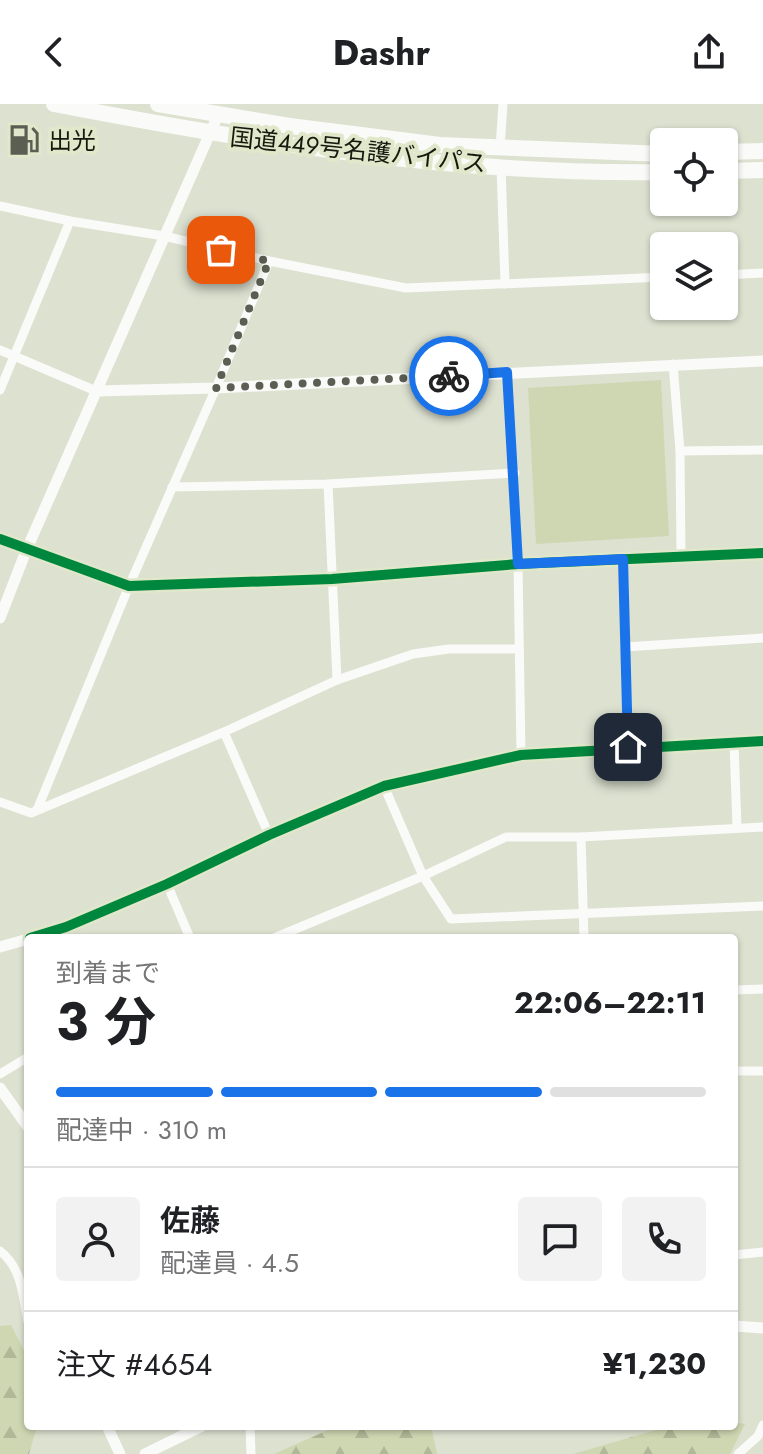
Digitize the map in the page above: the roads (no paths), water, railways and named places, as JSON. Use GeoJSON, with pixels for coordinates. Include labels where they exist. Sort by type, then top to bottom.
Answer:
{"type":"FeatureCollection","features":[{"type":"Feature","properties":{"kind":"highway","name":"国道449号名護バイパス"},"geometry":{"type":"LineString","coordinates":[[54,104],[209,134],[352,154],[501,158],[650,154]]}},
{"type":"Feature","properties":{"kind":"highway","name":"国道449号名護バイパス"},"geometry":{"type":"LineString","coordinates":[[158,104],[220,109],[366,137],[501,158],[650,171]]}},
{"type":"Feature","properties":{"kind":"highway"},"geometry":{"type":"LineString","coordinates":[[738,152],[763,151]]}},
{"type":"Feature","properties":{"kind":"highway"},"geometry":{"type":"LineString","coordinates":[[738,171],[763,170]]}},
{"type":"Feature","properties":{"kind":"street"},"geometry":{"type":"LineString","coordinates":[[503,104],[501,158],[505,284]]}},
{"type":"Feature","properties":{"kind":"street"},"geometry":{"type":"LineString","coordinates":[[0,618],[26,551],[220,109]]}},
{"type":"Feature","properties":{"kind":"street"},"geometry":{"type":"LineString","coordinates":[[0,206],[164,236],[406,288],[650,278]]}},
{"type":"Feature","properties":{"kind":"street"},"geometry":{"type":"LineString","coordinates":[[0,390],[70,221]]}},
{"type":"Feature","properties":{"kind":"street"},"geometry":{"type":"LineString","coordinates":[[37,810],[129,586],[269,261]]}},
{"type":"Feature","properties":{"kind":"street"},"geometry":{"type":"LineString","coordinates":[[738,274],[763,273]]}},
{"type":"Feature","properties":{"kind":"street"},"geometry":{"type":"LineString","coordinates":[[0,350],[96,391],[763,361]]}},
{"type":"Feature","properties":{"kind":"street"},"geometry":{"type":"LineString","coordinates":[[673,364],[680,451],[681,557]]}},
{"type":"Feature","properties":{"kind":"street"},"geometry":{"type":"LineString","coordinates":[[507,372],[515,473],[521,755]]}},
{"type":"Feature","properties":{"kind":"street"},"geometry":{"type":"LineString","coordinates":[[680,451],[763,450]]}},
{"type":"Feature","properties":{"kind":"street"},"geometry":{"type":"LineString","coordinates":[[172,487],[328,484],[515,473]]}},
{"type":"Feature","properties":{"kind":"street"},"geometry":{"type":"LineString","coordinates":[[328,484],[337,680]]}},
{"type":"Feature","properties":{"kind":"street"},"geometry":{"type":"LineString","coordinates":[[0,539],[129,586],[332,579],[518,564],[763,553]]}},
{"type":"Feature","properties":{"kind":"street"},"geometry":{"type":"LineString","coordinates":[[623,559],[628,747]]}},
{"type":"Feature","properties":{"kind":"street"},"geometry":{"type":"LineString","coordinates":[[625,647],[763,638]]}},
{"type":"Feature","properties":{"kind":"street"},"geometry":{"type":"LineString","coordinates":[[0,802],[31,813],[224,732],[337,680],[413,654],[449,649],[519,649]]}},
{"type":"Feature","properties":{"kind":"street"},"geometry":{"type":"LineString","coordinates":[[224,732],[269,835]]}},
{"type":"Feature","properties":{"kind":"street"},"geometry":{"type":"LineString","coordinates":[[42,934],[167,884],[269,835],[384,786],[521,755],[763,741]]}},
{"type":"Feature","properties":{"kind":"street"},"geometry":{"type":"LineString","coordinates":[[734,743],[737,827]]}},
{"type":"Feature","properties":{"kind":"street"},"geometry":{"type":"LineString","coordinates":[[384,786],[423,876],[451,919],[763,906]]}},
{"type":"Feature","properties":{"kind":"street"},"geometry":{"type":"LineString","coordinates":[[284,934],[423,876],[506,837],[581,837],[763,827]]}},
{"type":"Feature","properties":{"kind":"street"},"geometry":{"type":"LineString","coordinates":[[581,837],[584,934]]}},
{"type":"Feature","properties":{"kind":"street"},"geometry":{"type":"LineString","coordinates":[[167,884],[188,934]]}},
{"type":"Feature","properties":{"kind":"street"},"geometry":{"type":"LineString","coordinates":[[0,947],[24,940]]}},
{"type":"Feature","properties":{"kind":"street"},"geometry":{"type":"LineString","coordinates":[[738,990],[763,989]]}},
{"type":"Feature","properties":{"kind":"street"},"geometry":{"type":"LineString","coordinates":[[0,1074],[24,1059]]}},
{"type":"Feature","properties":{"kind":"street"},"geometry":{"type":"LineString","coordinates":[[738,1071],[763,1071]]}},
{"type":"Feature","properties":{"kind":"street"},"geometry":{"type":"LineString","coordinates":[[0,1088],[24,1121]]}},
{"type":"Feature","properties":{"kind":"street"},"geometry":{"type":"LineString","coordinates":[[0,1251],[19,1274],[24,1301]]}},
{"type":"Feature","properties":{"kind":"street"},"geometry":{"type":"LineString","coordinates":[[738,1255],[763,1252]]}},
{"type":"Feature","properties":{"kind":"street"},"geometry":{"type":"LineString","coordinates":[[738,1326],[763,1328]]}},
{"type":"Feature","properties":{"kind":"street"},"geometry":{"type":"LineString","coordinates":[[738,1454],[758,1436],[763,1425]]}},
{"type":"Feature","properties":{"kind":"street"},"geometry":{"type":"LineString","coordinates":[[109,1430],[120,1454]]}},
{"type":"Feature","properties":{"kind":"street"},"geometry":{"type":"LineString","coordinates":[[145,1454],[194,1430]]}},
{"type":"Feature","properties":{"kind":"street"},"geometry":{"type":"LineString","coordinates":[[250,1430],[251,1454]]}},
{"type":"Feature","properties":{"kind":"place","name":"出光"},"geometry":{"type":"Point","coordinates":[24,140]}}]}
